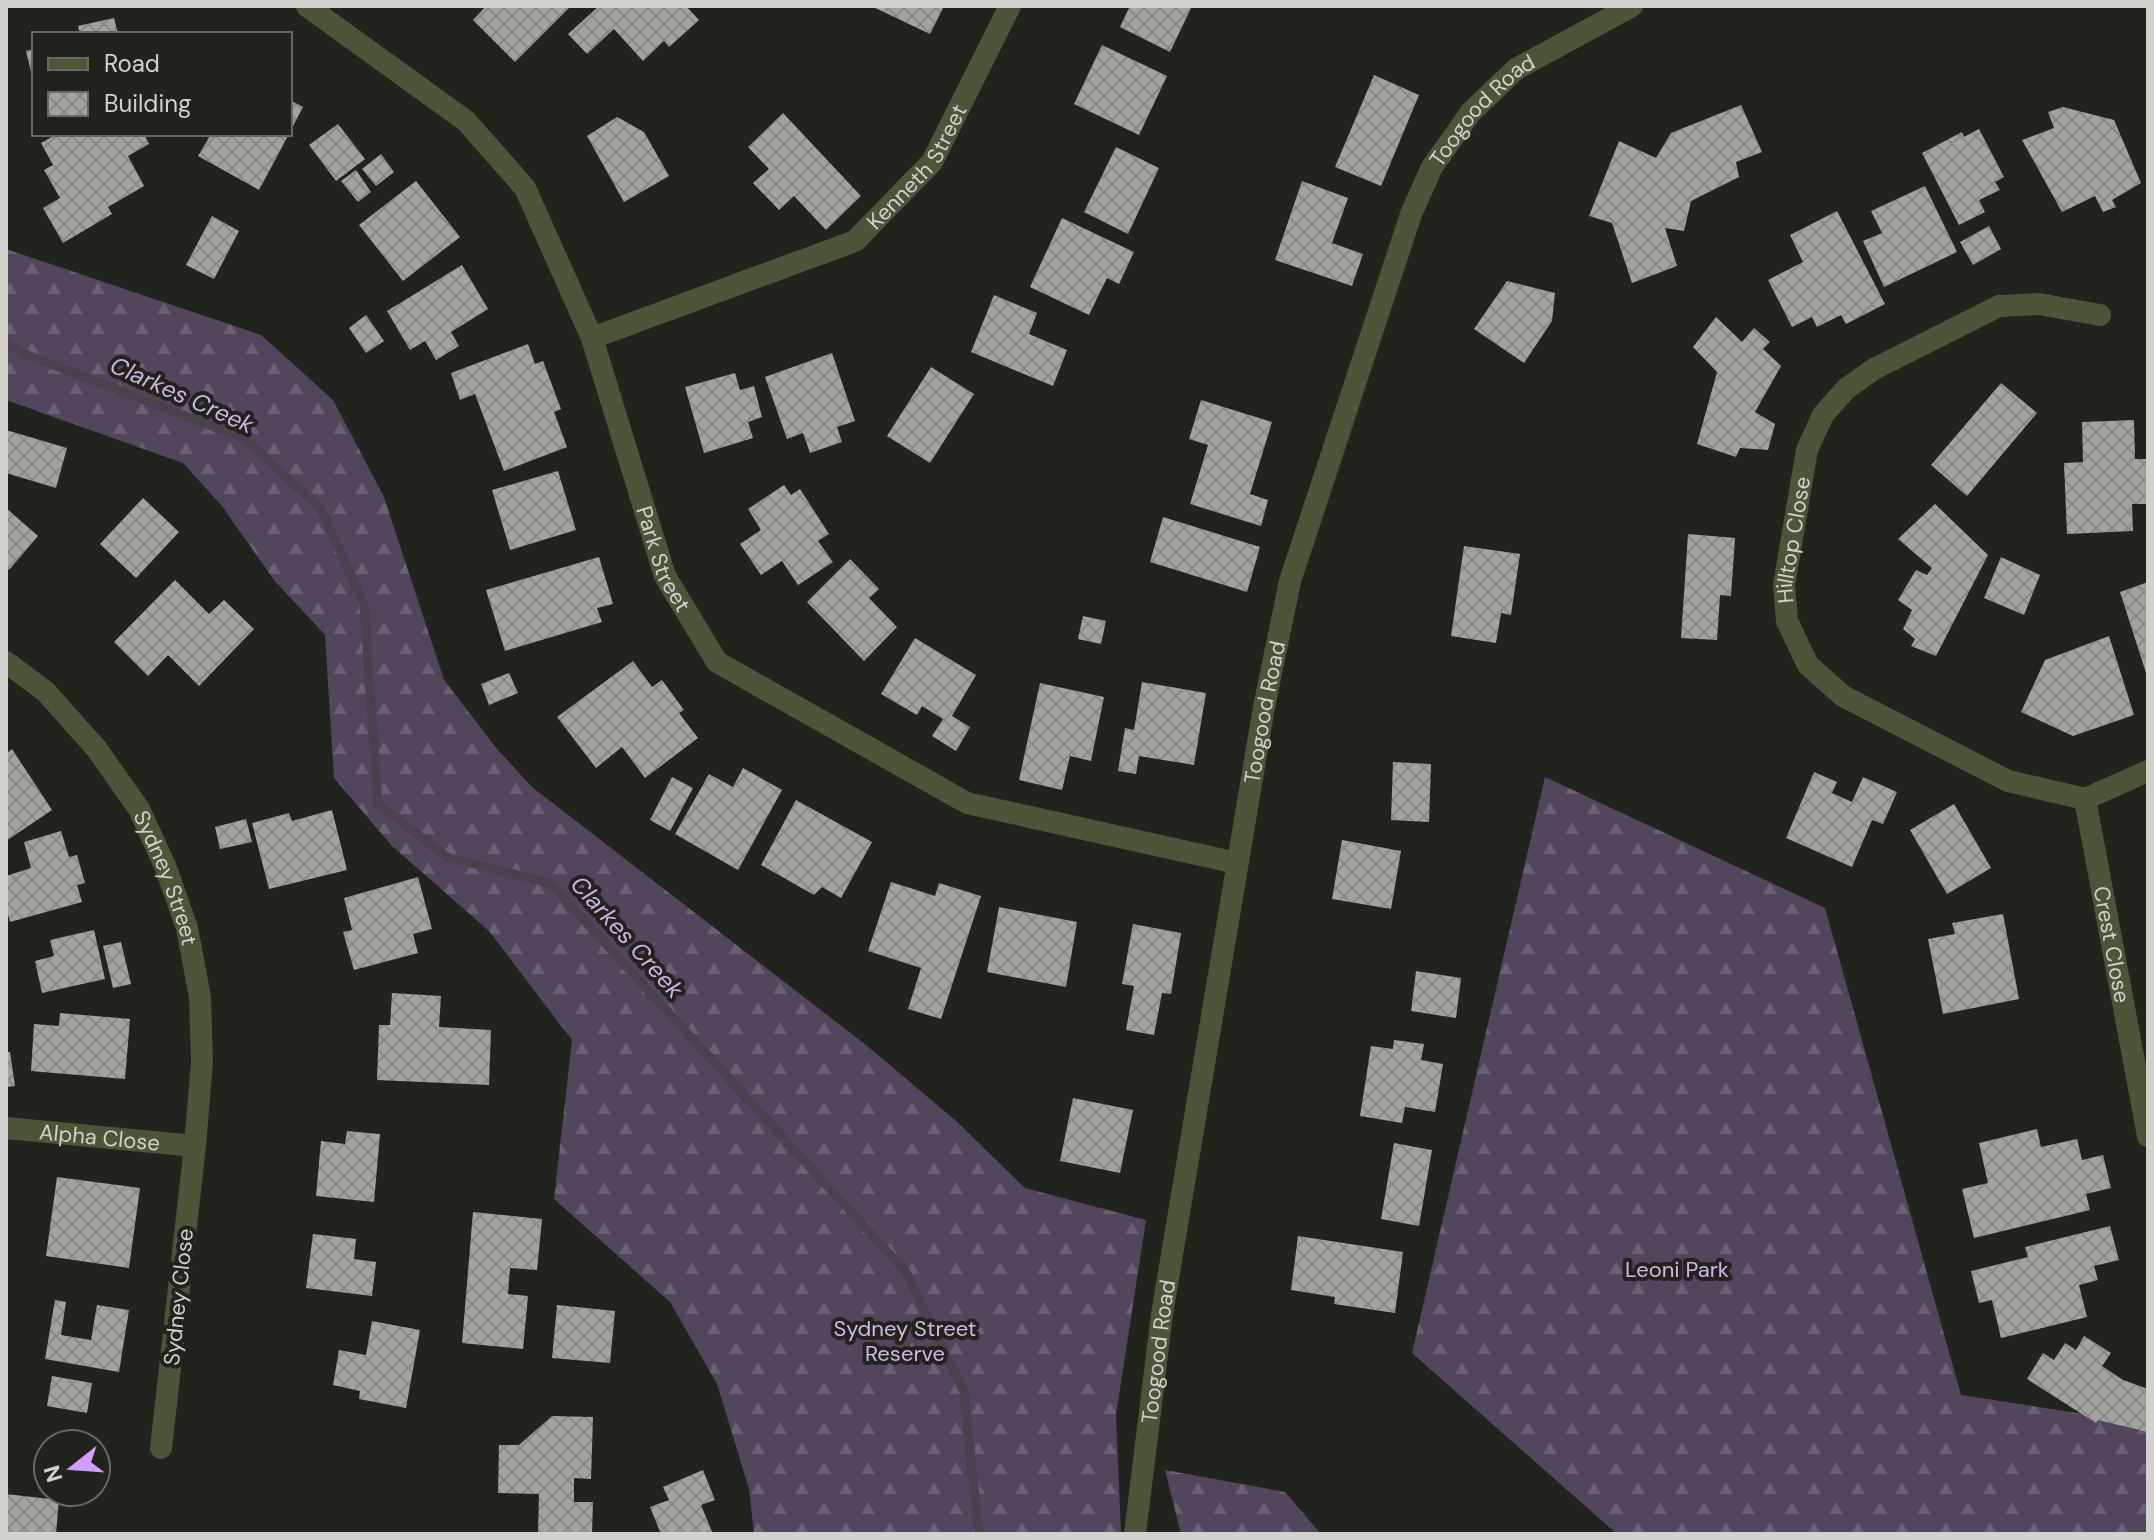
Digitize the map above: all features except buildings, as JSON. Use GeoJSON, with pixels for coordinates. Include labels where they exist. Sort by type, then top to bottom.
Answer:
{"type":"FeatureCollection","features":[{"type":"Feature","properties":{"kind":"street","name":"Park Street"},"geometry":{"type":"LineString","coordinates":[[307,6],[466,121],[525,188],[592,338],[665,576],[717,662],[967,803],[1237,863]]}},
{"type":"Feature","properties":{"kind":"street","name":"Kenneth Street"},"geometry":{"type":"LineString","coordinates":[[592,338],[855,241],[932,162],[1010,6]]}},
{"type":"Feature","properties":{"kind":"street","name":"Toogood Road"},"geometry":{"type":"LineString","coordinates":[[1135,1534],[1162,1314],[1264,707],[1290,581],[1411,214],[1432,167],[1471,112],[1516,69],[1632,6]]}},
{"type":"Feature","properties":{"kind":"street","name":"Hilltop Close"},"geometry":{"type":"LineString","coordinates":[[2085,799],[2008,781],[1843,696],[1808,665],[1787,621],[1784,585],[1807,450],[1823,415],[1846,389],[1874,369],[1999,306],[2039,304],[2100,315]]}},
{"type":"Feature","properties":{"kind":"street","name":"Sydney Street"},"geometry":{"type":"LineString","coordinates":[[6,662],[46,692],[96,748],[139,809],[166,868],[187,928],[200,997],[202,1061],[195,1146]]}},
{"type":"Feature","properties":{"kind":"street"},"geometry":{"type":"LineString","coordinates":[[2085,799],[2148,771]]}},
{"type":"Feature","properties":{"kind":"street","name":"Crest Close"},"geometry":{"type":"LineString","coordinates":[[2085,799],[2148,1136]]}},
{"type":"Feature","properties":{"kind":"street","name":"Alpha Close"},"geometry":{"type":"LineString","coordinates":[[6,1128],[195,1146]]}},
{"type":"Feature","properties":{"kind":"street","name":"Sydney Close"},"geometry":{"type":"LineString","coordinates":[[161,1448],[195,1146]]}},
{"type":"Feature","properties":{"kind":"green space","name":"Sydney Street Reserve"},"geometry":{"type":"Polygon","coordinates":[[[6,249],[261,335],[333,400],[384,497],[444,680],[497,749],[532,787],[866,1045],[955,1120],[1025,1188],[1146,1220],[1116,1415],[1121,1534],[754,1534],[749,1489],[717,1384],[670,1302],[554,1199],[572,1040],[489,931],[392,846],[334,778],[325,635],[274,580],[222,506],[183,463],[6,400],[6,249]]]}},
{"type":"Feature","properties":{"kind":"green space","name":"Leoni Park"},"geometry":{"type":"Polygon","coordinates":[[[1545,777],[1825,908],[1961,1395],[2148,1424],[2148,1534],[1617,1534],[1412,1353],[1545,777]]]}},
{"type":"Feature","properties":{"kind":"green space"},"geometry":{"type":"Polygon","coordinates":[[[1165,1470],[1285,1492],[1321,1534],[1181,1534],[1165,1470]]]}},
{"type":"Feature","properties":{"kind":"waterway","name":"Clarkes Creek"},"geometry":{"type":"LineString","coordinates":[[6,343],[25,354],[245,439],[321,509],[364,604],[378,804],[447,857],[550,883],[906,1272],[964,1392],[979,1534]]}}]}
